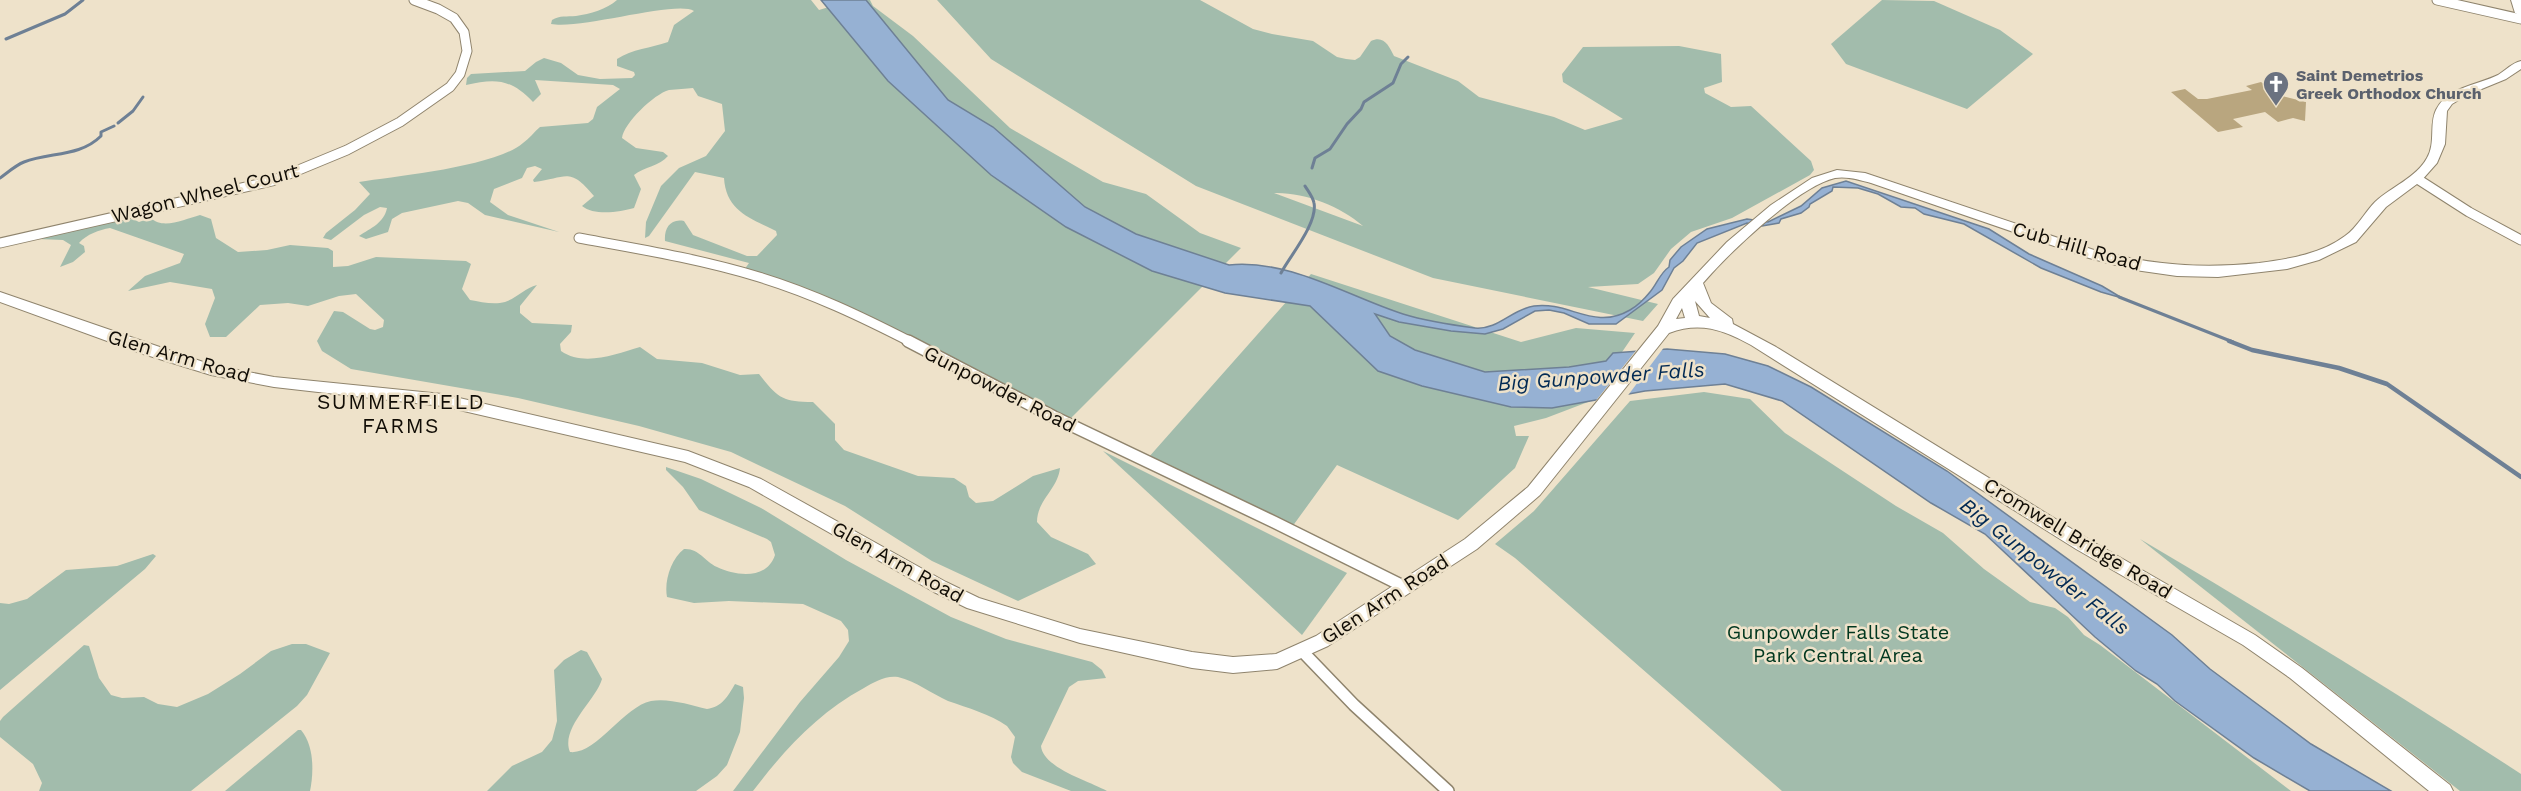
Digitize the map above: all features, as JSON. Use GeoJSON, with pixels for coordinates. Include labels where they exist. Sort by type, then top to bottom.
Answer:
{"type":"FeatureCollection","features":[{"type":"Feature","properties":{"kind":"main road"},"geometry":{"type":"LineString","coordinates":[[2516,0],[2521,13]]}},
{"type":"Feature","properties":{"kind":"main road","name":"Cub Hill Road"},"geometry":{"type":"LineString","coordinates":[[1660,333],[1678,302],[1758,222],[1824,177],[1839,174],[1855,175],[2094,255],[2157,269],[2198,272],[2272,266],[2328,252],[2352,239],[2381,204],[2416,178],[2433,160],[2440,136],[2440,111],[2448,101],[2463,92],[2502,77],[2521,64]]}},
{"type":"Feature","properties":{"kind":"main road"},"geometry":{"type":"LineString","coordinates":[[1660,333],[1674,324],[1693,320],[1688,302],[1696,282]]}},
{"type":"Feature","properties":{"kind":"main road"},"geometry":{"type":"LineString","coordinates":[[1696,282],[1698,297],[1702,302],[1736,330]]}},
{"type":"Feature","properties":{"kind":"main road","name":"Glen Arm Road"},"geometry":{"type":"LineString","coordinates":[[3,300],[211,370],[274,382],[452,401],[688,457],[755,483],[940,587],[973,603],[1051,628],[1214,664],[1277,661],[1302,651],[1341,629],[1471,544],[1522,503],[1559,462],[1660,333]]}},
{"type":"Feature","properties":{"kind":"main road","name":"Cromwell Bridge Road"},"geometry":{"type":"LineString","coordinates":[[1693,320],[1714,322],[1736,330],[1833,387],[2082,544],[2249,640],[2296,673],[2443,791]]}},
{"type":"Feature","properties":{"kind":"street","name":"Wagon Wheel Court"},"geometry":{"type":"LineString","coordinates":[[0,243],[272,181],[315,165],[392,128],[441,95],[456,81],[467,45],[466,34],[452,16],[414,0]]}},
{"type":"Feature","properties":{"kind":"street"},"geometry":{"type":"LineString","coordinates":[[2437,0],[2521,19]]}},
{"type":"Feature","properties":{"kind":"street"},"geometry":{"type":"LineString","coordinates":[[2416,178],[2469,212],[2521,240]]}},
{"type":"Feature","properties":{"kind":"street","name":"Gunpowder Road"},"geometry":{"type":"LineString","coordinates":[[579,238],[732,270],[787,286],[842,309],[1044,412],[1314,540],[1404,587]]}},
{"type":"Feature","properties":{"kind":"street"},"geometry":{"type":"LineString","coordinates":[[1302,651],[1354,705],[1448,791]]}},
{"type":"Feature","properties":{"kind":"green space"},"geometry":{"type":"Polygon","coordinates":[[[617,0],[811,0],[819,10],[852,0],[870,0],[873,6],[913,36],[1010,128],[1103,182],[1146,194],[1200,233],[1241,248],[1069,420],[895,333],[744,270],[749,263],[665,241],[669,225],[675,221],[684,221],[693,235],[747,256],[757,256],[777,235],[776,231],[734,206],[729,198],[724,178],[695,172],[649,236],[645,238],[646,222],[661,186],[679,168],[706,156],[725,131],[722,104],[698,96],[693,88],[669,90],[656,97],[634,117],[624,132],[622,138],[636,148],[663,152],[668,156],[661,162],[634,175],[641,189],[634,208],[607,212],[587,209],[582,206],[594,196],[579,181],[567,176],[534,182],[533,180],[542,169],[535,166],[527,168],[522,178],[494,189],[490,202],[508,215],[559,232],[485,215],[468,203],[458,201],[402,213],[392,219],[388,232],[366,239],[359,236],[383,218],[387,208],[380,207],[364,215],[331,240],[323,238],[370,194],[359,182],[445,169],[491,158],[523,143],[540,127],[588,123],[593,119],[597,107],[620,89],[613,85],[535,80],[541,94],[533,102],[525,94],[502,82],[486,81],[466,85],[467,78],[471,74],[525,71],[544,58],[561,63],[578,75],[600,79],[632,78],[635,75],[634,72],[617,66],[617,59],[635,51],[668,42],[674,25],[694,11],[668,9],[583,23],[551,24],[555,18],[592,12],[617,0]]]}},
{"type":"Feature","properties":{"kind":"green space"},"geometry":{"type":"Polygon","coordinates":[[[937,0],[1200,0],[1253,29],[1313,41],[1337,57],[1346,59],[1355,60],[1360,57],[1371,41],[1383,40],[1394,56],[1458,81],[1479,97],[1554,117],[1585,130],[1623,119],[1563,82],[1562,74],[1583,47],[1679,46],[1721,54],[1722,82],[1704,88],[1705,93],[1731,107],[1751,106],[1811,161],[1814,170],[1810,175],[1732,218],[1691,232],[1671,249],[1654,273],[1638,284],[1588,287],[1658,304],[1643,321],[1433,278],[1196,186],[991,59],[937,0]],[[1274,193],[1363,226],[1333,207],[1309,198],[1274,193]]]}},
{"type":"Feature","properties":{"kind":"green space"},"geometry":{"type":"Polygon","coordinates":[[[1882,0],[1934,1],[2000,30],[2033,54],[1967,109],[1846,64],[1831,44],[1882,0]]]}},
{"type":"Feature","properties":{"kind":"green space"},"geometry":{"type":"Polygon","coordinates":[[[200,215],[211,219],[216,238],[238,252],[267,250],[290,245],[328,248],[333,251],[333,267],[348,266],[376,257],[466,261],[471,264],[462,289],[470,300],[487,303],[505,302],[537,285],[520,306],[520,313],[532,323],[572,325],[571,332],[560,344],[561,351],[570,356],[600,358],[640,347],[657,359],[702,363],[740,375],[759,374],[782,397],[794,401],[813,402],[835,424],[835,440],[844,450],[918,476],[954,478],[966,486],[969,497],[976,503],[993,501],[1033,476],[1060,468],[1056,482],[1040,507],[1037,522],[1051,537],[1088,554],[1096,564],[1018,601],[932,561],[845,506],[731,452],[639,426],[518,398],[351,369],[322,351],[317,341],[334,311],[343,312],[370,329],[383,327],[384,320],[356,294],[339,296],[308,306],[288,303],[260,305],[226,337],[210,337],[205,324],[215,298],[212,289],[170,282],[128,291],[145,276],[180,263],[184,254],[110,228],[93,233],[82,240],[79,243],[84,246],[85,252],[73,262],[60,267],[71,245],[63,240],[37,239],[42,235],[90,223],[133,219],[139,222],[151,218],[168,223],[200,215]]]}},
{"type":"Feature","properties":{"kind":"green space"},"geometry":{"type":"Polygon","coordinates":[[[1311,274],[1521,342],[1576,328],[1635,333],[1588,402],[1546,418],[1514,426],[1516,436],[1529,436],[1515,468],[1458,520],[1337,465],[1292,527],[1148,458],[1311,274]]]}},
{"type":"Feature","properties":{"kind":"green space","name":"Gunpowder Falls State Park Central Area"},"geometry":{"type":"Polygon","coordinates":[[[1704,392],[1750,399],[1785,433],[1896,506],[1943,533],[1984,569],[2030,602],[2055,608],[2068,617],[2084,635],[2291,791],[1782,791],[1515,558],[1495,544],[1534,511],[1630,401],[1704,392]]]}},
{"type":"Feature","properties":{"kind":"green space"},"geometry":{"type":"Polygon","coordinates":[[[1103,451],[1347,573],[1302,635],[1103,451]]]}},
{"type":"Feature","properties":{"kind":"green space"},"geometry":{"type":"Polygon","coordinates":[[[666,467],[701,479],[761,508],[846,560],[951,617],[1006,639],[1092,662],[1102,670],[1106,678],[1078,681],[1069,687],[1041,746],[1044,754],[1058,767],[1107,791],[1071,791],[1022,772],[1013,763],[1011,757],[1015,737],[1007,726],[986,715],[948,701],[911,681],[889,677],[880,679],[847,698],[817,721],[777,761],[753,791],[733,791],[800,702],[839,657],[849,641],[848,630],[841,621],[803,604],[729,601],[694,603],[667,597],[670,571],[675,558],[684,549],[698,553],[717,567],[742,574],[765,569],[775,555],[771,542],[767,539],[699,510],[683,487],[666,470],[666,467]]]}},
{"type":"Feature","properties":{"kind":"green space"},"geometry":{"type":"Polygon","coordinates":[[[2140,539],[2332,654],[2521,774],[2521,791],[2460,791],[2140,539]]]}},
{"type":"Feature","properties":{"kind":"green space"},"geometry":{"type":"Polygon","coordinates":[[[153,554],[156,556],[145,569],[0,690],[0,603],[9,604],[27,599],[66,570],[117,566],[153,554]]]}},
{"type":"Feature","properties":{"kind":"green space"},"geometry":{"type":"Polygon","coordinates":[[[292,644],[306,644],[330,653],[307,695],[297,706],[191,791],[39,791],[42,783],[33,764],[0,737],[0,721],[3,717],[84,645],[89,646],[99,678],[111,695],[122,698],[144,697],[158,704],[177,707],[208,694],[271,651],[292,644]]]}},
{"type":"Feature","properties":{"kind":"green space"},"geometry":{"type":"Polygon","coordinates":[[[581,650],[587,652],[602,679],[570,733],[568,743],[570,752],[580,751],[590,746],[641,705],[651,701],[665,700],[707,709],[712,708],[724,700],[735,684],[743,687],[744,698],[740,732],[727,765],[717,776],[696,791],[487,791],[512,766],[542,752],[552,740],[557,721],[554,670],[564,660],[581,650]]]}},
{"type":"Feature","properties":{"kind":"green space"},"geometry":{"type":"Polygon","coordinates":[[[298,730],[301,730],[305,736],[311,751],[310,791],[225,791],[298,730]]]}},
{"type":"Feature","properties":{"kind":"water","name":"Big Gunpowder Falls"},"geometry":{"type":"Polygon","coordinates":[[[821,0],[866,0],[948,100],[993,127],[1085,207],[1136,234],[1229,265],[1252,265],[1296,273],[1403,314],[1430,321],[1483,328],[1534,306],[1559,307],[1593,317],[1617,316],[1630,310],[1641,301],[1669,267],[1670,260],[1681,247],[1707,229],[1747,219],[1768,222],[1801,206],[1822,188],[1846,181],[1989,229],[2029,254],[2102,286],[2122,298],[2041,268],[1964,224],[1924,214],[1915,208],[1901,207],[1878,194],[1858,188],[1833,187],[1832,191],[1810,204],[1801,213],[1781,219],[1779,223],[1762,226],[1747,223],[1697,243],[1683,261],[1674,268],[1662,290],[1616,324],[1589,324],[1564,313],[1549,310],[1535,311],[1503,329],[1485,334],[1399,322],[1375,314],[1390,336],[1415,350],[1485,372],[1569,367],[1606,361],[1613,353],[1667,349],[1725,354],[1768,366],[1811,387],[1947,471],[2172,635],[2210,669],[2311,744],[2391,791],[2310,791],[2254,758],[2175,701],[2157,684],[2136,671],[2095,637],[1985,534],[1931,503],[1782,401],[1725,384],[1645,391],[1552,408],[1511,407],[1422,386],[1378,371],[1310,306],[1225,293],[1152,271],[1066,227],[991,175],[888,81],[821,0]]]}},
{"type":"Feature","properties":{"kind":"pier"},"geometry":{"type":"Polygon","coordinates":[[[1665,346],[1626,398],[1594,403],[1638,348],[1665,346]]]}},
{"type":"Feature","properties":{"kind":"building","name":"Saint Demetrios Greek Orthodox Church"},"geometry":{"type":"Polygon","coordinates":[[[2261,82],[2278,95],[2306,102],[2305,121],[2293,118],[2278,122],[2265,112],[2233,119],[2243,127],[2218,132],[2171,92],[2185,89],[2198,99],[2207,99],[2252,90],[2246,86],[2261,82]]]}},
{"type":"Feature","properties":{"kind":"waterway"},"geometry":{"type":"LineString","coordinates":[[6,39],[65,14],[83,0]]}},
{"type":"Feature","properties":{"kind":"waterway"},"geometry":{"type":"LineString","coordinates":[[1312,168],[1315,158],[1330,149],[1364,102],[1393,83],[1401,64],[1408,57]]}},
{"type":"Feature","properties":{"kind":"waterway"},"geometry":{"type":"LineString","coordinates":[[118,123],[133,111],[143,97]]}},
{"type":"Feature","properties":{"kind":"waterway"},"geometry":{"type":"LineString","coordinates":[[0,178],[24,162],[84,148],[101,136],[101,132],[114,126]]}},
{"type":"Feature","properties":{"kind":"waterway"},"geometry":{"type":"LineString","coordinates":[[1281,273],[1312,220],[1314,203],[1305,186]]}},
{"type":"Feature","properties":{"kind":"waterway"},"geometry":{"type":"LineString","coordinates":[[2119,297],[2233,342]]}},
{"type":"Feature","properties":{"kind":"waterway"},"geometry":{"type":"LineString","coordinates":[[2229,341],[2252,350],[2339,368],[2387,384],[2521,477]]}},
{"type":"Feature","properties":{"kind":"place","name":"Saint Demetrios Greek Orthodox Church"},"geometry":{"type":"Point","coordinates":[2276,107]}},
{"type":"Feature","properties":{"kind":"district","name":"SUMMERFIELD FARMS"},"geometry":{"type":"Point","coordinates":[401,413]}}]}
